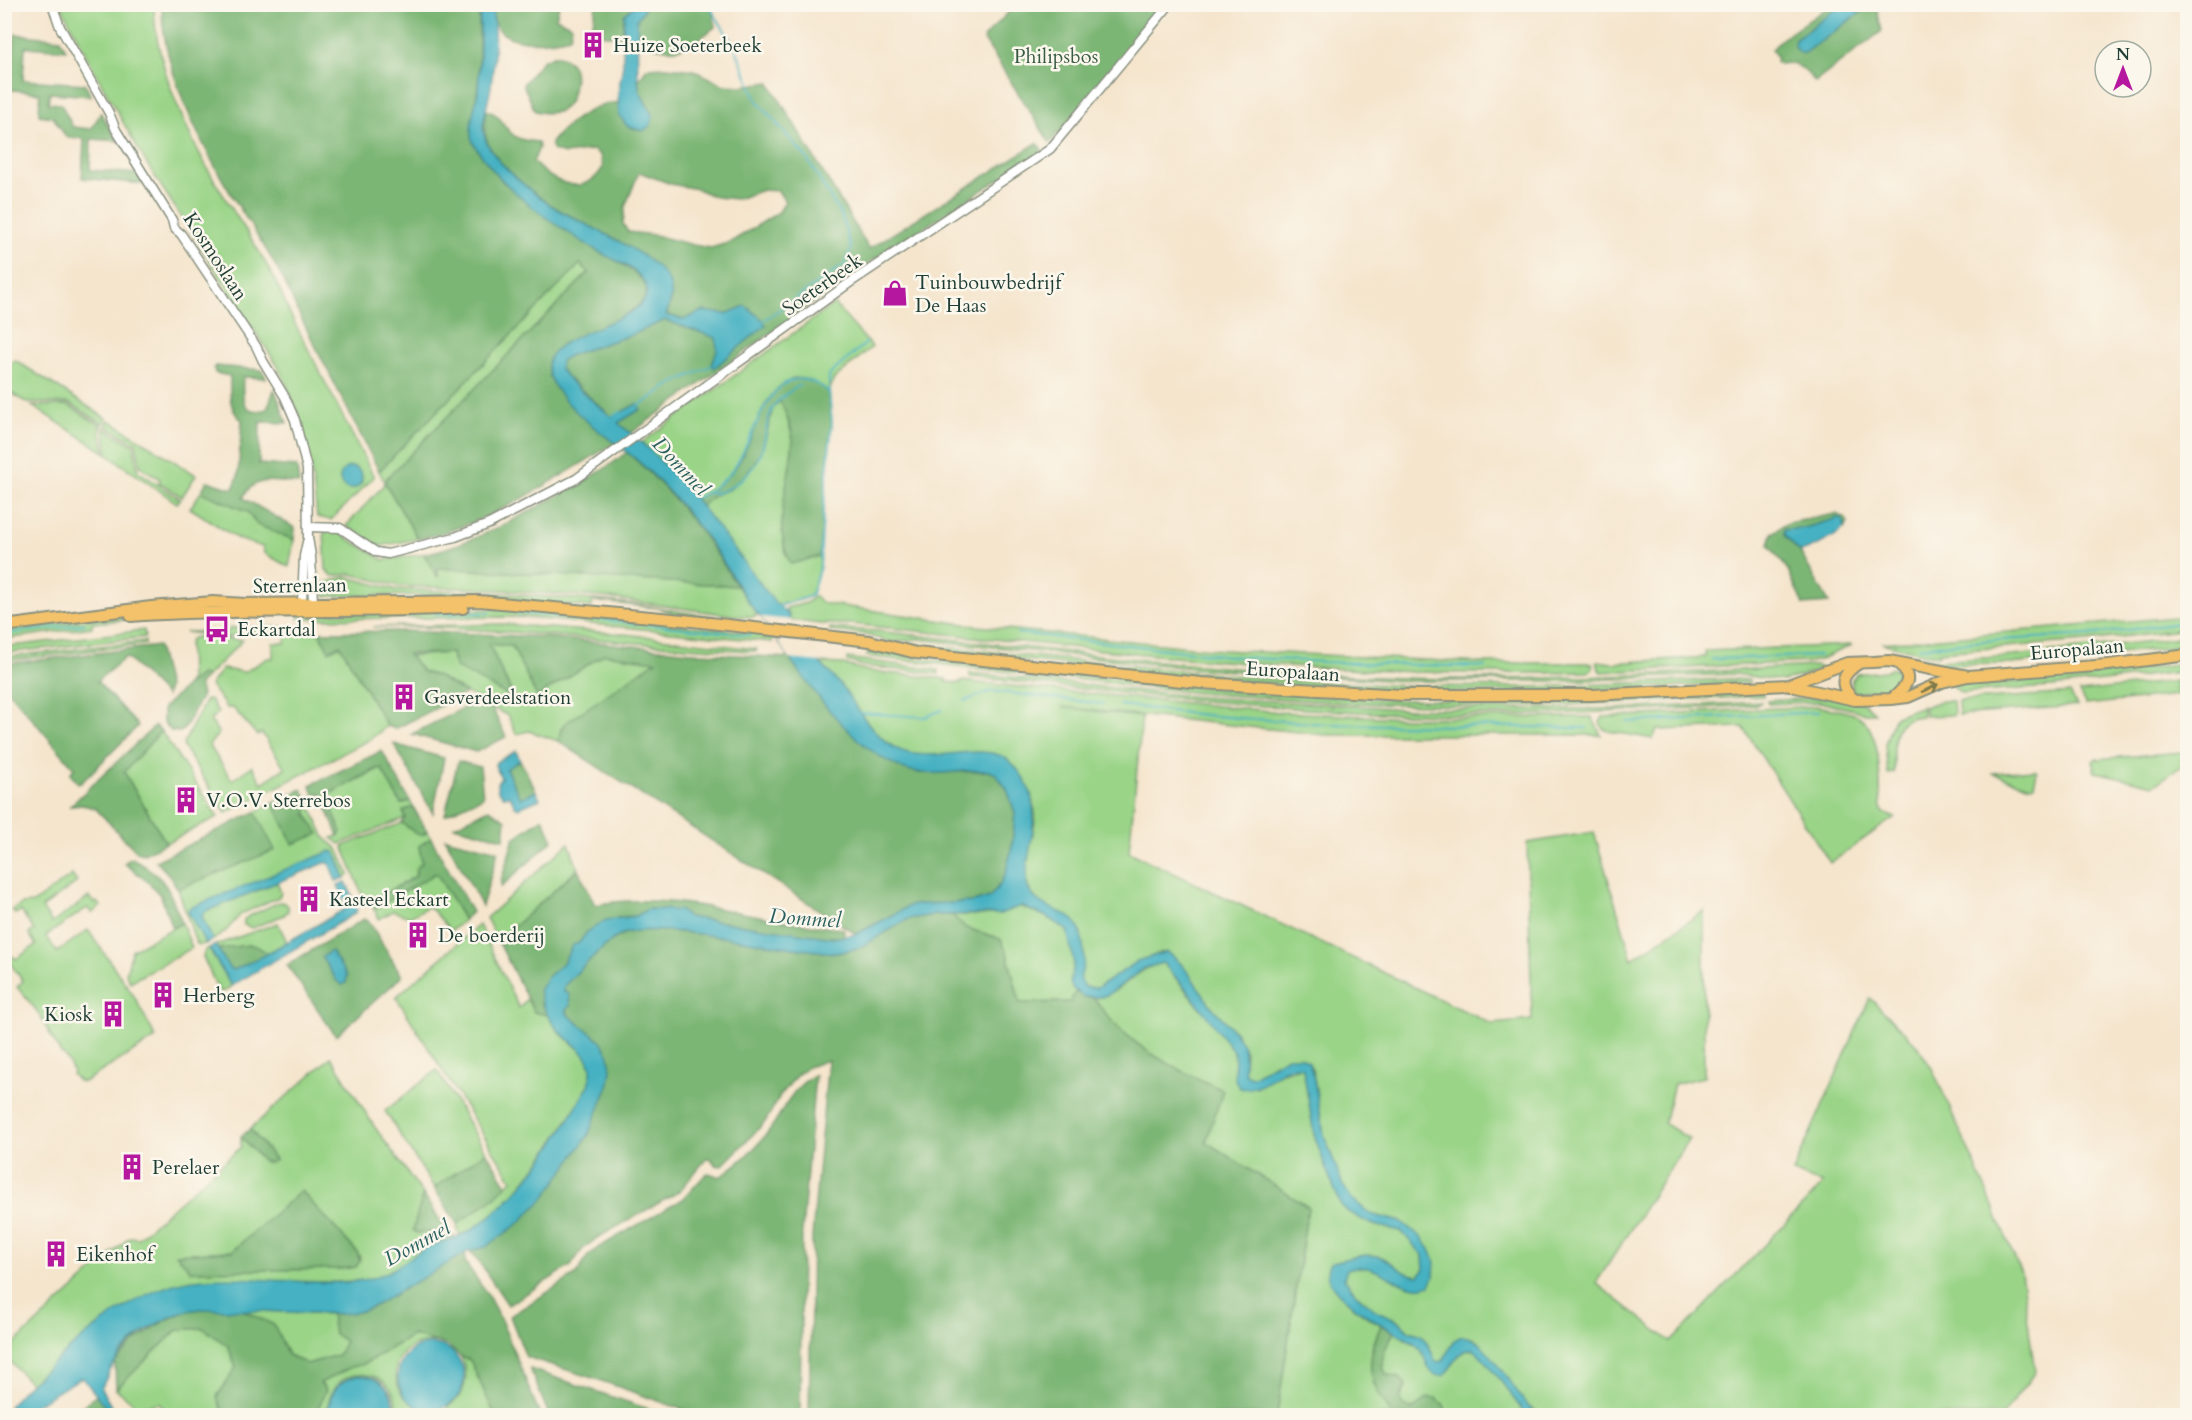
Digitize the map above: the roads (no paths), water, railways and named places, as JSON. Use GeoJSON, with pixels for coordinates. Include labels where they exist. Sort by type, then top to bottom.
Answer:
{"type":"FeatureCollection","features":[{"type":"Feature","properties":{"kind":"main road","name":"Sterrenlaan"},"geometry":{"type":"LineString","coordinates":[[4,626],[102,614],[123,616],[308,606],[479,601],[800,633]]}},
{"type":"Feature","properties":{"kind":"main road","name":"Europalaan"},"geometry":{"type":"LineString","coordinates":[[800,633],[870,641],[928,655],[1202,683],[1370,694],[1525,696],[1788,685],[1812,678],[1847,663],[1859,662]]}},
{"type":"Feature","properties":{"kind":"main road","name":"Europalaan"},"geometry":{"type":"LineString","coordinates":[[1892,699],[1908,697],[1942,682],[1968,676],[2108,665],[2187,655]]}},
{"type":"Feature","properties":{"kind":"main road"},"geometry":{"type":"LineString","coordinates":[[1859,662],[1898,663],[1906,673],[1907,681],[1904,689],[1892,699],[1855,700],[1845,688],[1844,680],[1850,669],[1859,662]]}},
{"type":"Feature","properties":{"kind":"main road","name":"Europalaan"},"geometry":{"type":"LineString","coordinates":[[1898,663],[1968,676]]}},
{"type":"Feature","properties":{"kind":"main road","name":"Europalaan"},"geometry":{"type":"LineString","coordinates":[[1788,685],[1855,700]]}},
{"type":"Feature","properties":{"kind":"street","name":"Kosmoslaan"},"geometry":{"type":"LineString","coordinates":[[52,4],[60,27],[109,113],[116,130],[174,228],[181,234],[256,346],[285,397],[295,420],[307,469],[308,538],[311,556],[308,606]]}},
{"type":"Feature","properties":{"kind":"street","name":"Soeterbeek"},"geometry":{"type":"LineString","coordinates":[[308,527],[340,528],[376,552],[388,554],[455,537],[489,524],[576,479],[848,284],[1050,149],[1170,4]]}},
{"type":"Feature","properties":{"kind":"water"},"geometry":{"type":"Polygon","coordinates":[[[479,4],[492,5],[494,35],[492,76],[483,132],[489,146],[501,163],[549,204],[631,248],[657,267],[669,282],[671,291],[671,301],[666,315],[684,320],[702,311],[726,314],[745,306],[766,325],[714,368],[712,364],[717,350],[716,338],[665,320],[634,334],[570,355],[561,361],[560,369],[574,385],[612,417],[637,404],[641,409],[618,423],[641,442],[683,484],[775,603],[789,615],[790,620],[815,656],[843,688],[867,722],[889,744],[897,749],[926,755],[989,753],[1002,756],[1012,763],[1022,775],[1032,798],[1032,834],[1026,875],[1028,888],[1038,901],[1068,916],[1078,926],[1084,949],[1081,977],[1084,987],[1097,988],[1140,960],[1167,952],[1186,970],[1212,1007],[1239,1039],[1244,1052],[1246,1075],[1252,1077],[1287,1057],[1301,1057],[1309,1062],[1324,1135],[1342,1183],[1350,1197],[1370,1214],[1401,1222],[1421,1237],[1430,1249],[1435,1262],[1434,1277],[1430,1285],[1420,1287],[1410,1286],[1380,1272],[1358,1267],[1347,1269],[1344,1278],[1355,1293],[1375,1310],[1399,1321],[1409,1331],[1422,1335],[1435,1362],[1443,1361],[1458,1338],[1467,1337],[1477,1342],[1497,1363],[1528,1406],[1544,1415],[1526,1415],[1490,1368],[1472,1349],[1463,1351],[1445,1375],[1433,1373],[1419,1347],[1358,1309],[1332,1286],[1327,1274],[1330,1263],[1369,1255],[1386,1259],[1403,1271],[1419,1276],[1424,1269],[1423,1255],[1401,1231],[1374,1225],[1348,1212],[1341,1205],[1314,1134],[1303,1068],[1287,1069],[1257,1086],[1240,1088],[1234,1075],[1234,1052],[1188,991],[1163,963],[1145,968],[1109,994],[1101,997],[1084,997],[1072,988],[1070,982],[1074,964],[1067,930],[1045,916],[1021,906],[1000,914],[934,915],[908,919],[861,947],[838,953],[660,930],[635,931],[618,936],[564,986],[564,992],[569,994],[570,1006],[566,1010],[568,1015],[601,1041],[609,1055],[611,1069],[609,1083],[588,1136],[545,1197],[518,1224],[486,1247],[469,1251],[363,1311],[342,1314],[200,1309],[175,1315],[151,1327],[130,1344],[110,1370],[101,1389],[114,1411],[111,1414],[82,1377],[22,1415],[5,1416],[19,1394],[84,1336],[132,1303],[166,1287],[196,1280],[237,1278],[359,1281],[394,1269],[416,1253],[466,1233],[486,1219],[504,1204],[537,1167],[589,1085],[591,1067],[588,1060],[552,1023],[539,991],[547,977],[563,963],[573,945],[579,943],[587,932],[606,920],[636,916],[648,909],[679,910],[688,917],[833,938],[857,934],[909,906],[974,902],[990,897],[1006,872],[1012,847],[1015,813],[1007,789],[996,774],[980,770],[934,774],[916,772],[893,764],[870,750],[848,731],[791,661],[687,512],[651,473],[579,415],[557,390],[550,378],[548,366],[552,353],[564,343],[635,309],[645,299],[646,286],[633,270],[599,252],[522,199],[496,173],[474,145],[471,128],[479,79],[479,4]]]}},
{"type":"Feature","properties":{"kind":"water"},"geometry":{"type":"Polygon","coordinates":[[[635,5],[647,5],[637,19],[638,81],[640,92],[653,116],[650,126],[643,131],[627,126],[619,115],[618,94],[623,64],[624,15],[635,5]]]}},
{"type":"Feature","properties":{"kind":"water"},"geometry":{"type":"Polygon","coordinates":[[[1841,5],[1863,5],[1862,11],[1805,53],[1799,53],[1794,46],[1795,40],[1841,5]]]}},
{"type":"Feature","properties":{"kind":"water"},"geometry":{"type":"Polygon","coordinates":[[[351,467],[359,470],[362,478],[359,486],[351,489],[343,486],[340,478],[343,470],[351,467]]]}},
{"type":"Feature","properties":{"kind":"water"},"geometry":{"type":"Polygon","coordinates":[[[1838,518],[1842,519],[1845,525],[1843,529],[1818,545],[1800,552],[1784,535],[1784,530],[1805,528],[1838,518]]]}},
{"type":"Feature","properties":{"kind":"water"},"geometry":{"type":"Polygon","coordinates":[[[516,751],[520,760],[506,769],[520,798],[536,791],[540,799],[519,808],[515,806],[510,796],[503,796],[498,791],[497,783],[501,778],[495,765],[496,762],[516,751]]]}},
{"type":"Feature","properties":{"kind":"water"},"geometry":{"type":"Polygon","coordinates":[[[331,851],[335,852],[345,878],[336,881],[329,863],[325,863],[204,912],[202,917],[213,940],[206,944],[188,912],[189,908],[331,851]]]}},
{"type":"Feature","properties":{"kind":"water"},"geometry":{"type":"Polygon","coordinates":[[[346,882],[357,907],[356,913],[231,986],[209,948],[216,945],[229,968],[234,970],[347,908],[338,885],[346,882]]]}},
{"type":"Feature","properties":{"kind":"water"},"geometry":{"type":"Polygon","coordinates":[[[331,951],[347,976],[346,983],[342,985],[336,980],[322,957],[331,951]]]}},
{"type":"Feature","properties":{"kind":"water"},"geometry":{"type":"Polygon","coordinates":[[[431,1344],[444,1347],[454,1354],[461,1364],[464,1377],[461,1390],[454,1400],[444,1407],[431,1410],[418,1407],[408,1400],[401,1390],[398,1377],[401,1364],[408,1354],[418,1347],[431,1344]]]}},
{"type":"Feature","properties":{"kind":"water"},"geometry":{"type":"Polygon","coordinates":[[[356,1376],[372,1378],[385,1386],[393,1399],[394,1415],[329,1415],[330,1402],[335,1390],[349,1378],[356,1376]]]}},
{"type":"Feature","properties":{"kind":"waterway"},"geometry":{"type":"LineString","coordinates":[[708,4],[735,47],[757,101],[806,157],[842,217],[851,249],[845,264],[763,321]]}},
{"type":"Feature","properties":{"kind":"waterway"},"geometry":{"type":"LineString","coordinates":[[829,392],[829,375],[866,343]]}},
{"type":"Feature","properties":{"kind":"waterway"},"geometry":{"type":"LineString","coordinates":[[638,406],[670,385],[714,364]]}},
{"type":"Feature","properties":{"kind":"waterway","name":"Dommel"},"geometry":{"type":"LineString","coordinates":[[697,498],[719,484],[736,465],[760,415],[781,386],[794,380],[810,381],[829,392],[832,423],[820,566],[811,596],[776,607]]}},
{"type":"Feature","properties":{"kind":"waterway","name":"Dommel"},"geometry":{"type":"LineString","coordinates":[[707,493],[715,493],[732,486],[754,466],[762,450],[768,419],[774,405],[800,385]]}},
{"type":"Feature","properties":{"kind":"waterway"},"geometry":{"type":"LineString","coordinates":[[610,417],[621,412]]}},
{"type":"Feature","properties":{"kind":"waterway"},"geometry":{"type":"LineString","coordinates":[[436,614],[489,613]]}},
{"type":"Feature","properties":{"kind":"waterway"},"geometry":{"type":"LineString","coordinates":[[517,613],[750,635]]}},
{"type":"Feature","properties":{"kind":"waterway"},"geometry":{"type":"LineString","coordinates":[[1920,647],[2088,635],[2188,622]]}},
{"type":"Feature","properties":{"kind":"waterway"},"geometry":{"type":"LineString","coordinates":[[4,634],[85,624]]}},
{"type":"Feature","properties":{"kind":"waterway"},"geometry":{"type":"LineString","coordinates":[[1017,633],[1239,657],[1485,667]]}},
{"type":"Feature","properties":{"kind":"waterway"},"geometry":{"type":"LineString","coordinates":[[1712,659],[1819,656]]}},
{"type":"Feature","properties":{"kind":"waterway"},"geometry":{"type":"LineString","coordinates":[[965,701],[991,691],[1103,704]]}},
{"type":"Feature","properties":{"kind":"waterway"},"geometry":{"type":"LineString","coordinates":[[1119,705],[1213,716],[1325,724],[1587,728]]}},
{"type":"Feature","properties":{"kind":"waterway"},"geometry":{"type":"LineString","coordinates":[[861,713],[925,717],[942,710]]}},
{"type":"Feature","properties":{"kind":"waterway"},"geometry":{"type":"LineString","coordinates":[[1627,722],[1819,712]]}},
{"type":"Feature","properties":{"kind":"place","name":"Huize Soeterbeek"},"geometry":{"type":"Point","coordinates":[593,45]}},
{"type":"Feature","properties":{"kind":"place","name":"Tuinbouwbedrijf De Haas"},"geometry":{"type":"Point","coordinates":[895,293]}},
{"type":"Feature","properties":{"kind":"place","name":"Eckartdal"},"geometry":{"type":"Point","coordinates":[217,629]}},
{"type":"Feature","properties":{"kind":"place","name":"Gasverdeelstation"},"geometry":{"type":"Point","coordinates":[404,697]}},
{"type":"Feature","properties":{"kind":"place","name":"V.O.V. Sterrebos"},"geometry":{"type":"Point","coordinates":[186,800]}},
{"type":"Feature","properties":{"kind":"place","name":"Kasteel Eckart"},"geometry":{"type":"Point","coordinates":[309,899]}},
{"type":"Feature","properties":{"kind":"place","name":"De boerderij"},"geometry":{"type":"Point","coordinates":[418,935]}},
{"type":"Feature","properties":{"kind":"place","name":"Herberg"},"geometry":{"type":"Point","coordinates":[163,995]}},
{"type":"Feature","properties":{"kind":"place","name":"Kiosk"},"geometry":{"type":"Point","coordinates":[113,1014]}},
{"type":"Feature","properties":{"kind":"place","name":"Perelaer"},"geometry":{"type":"Point","coordinates":[132,1167]}},
{"type":"Feature","properties":{"kind":"place","name":"Eikenhof"},"geometry":{"type":"Point","coordinates":[56,1254]}},
{"type":"Feature","properties":{"kind":"park label","name":"Philipsbos"},"geometry":{"type":"Point","coordinates":[1056,56]}}]}
